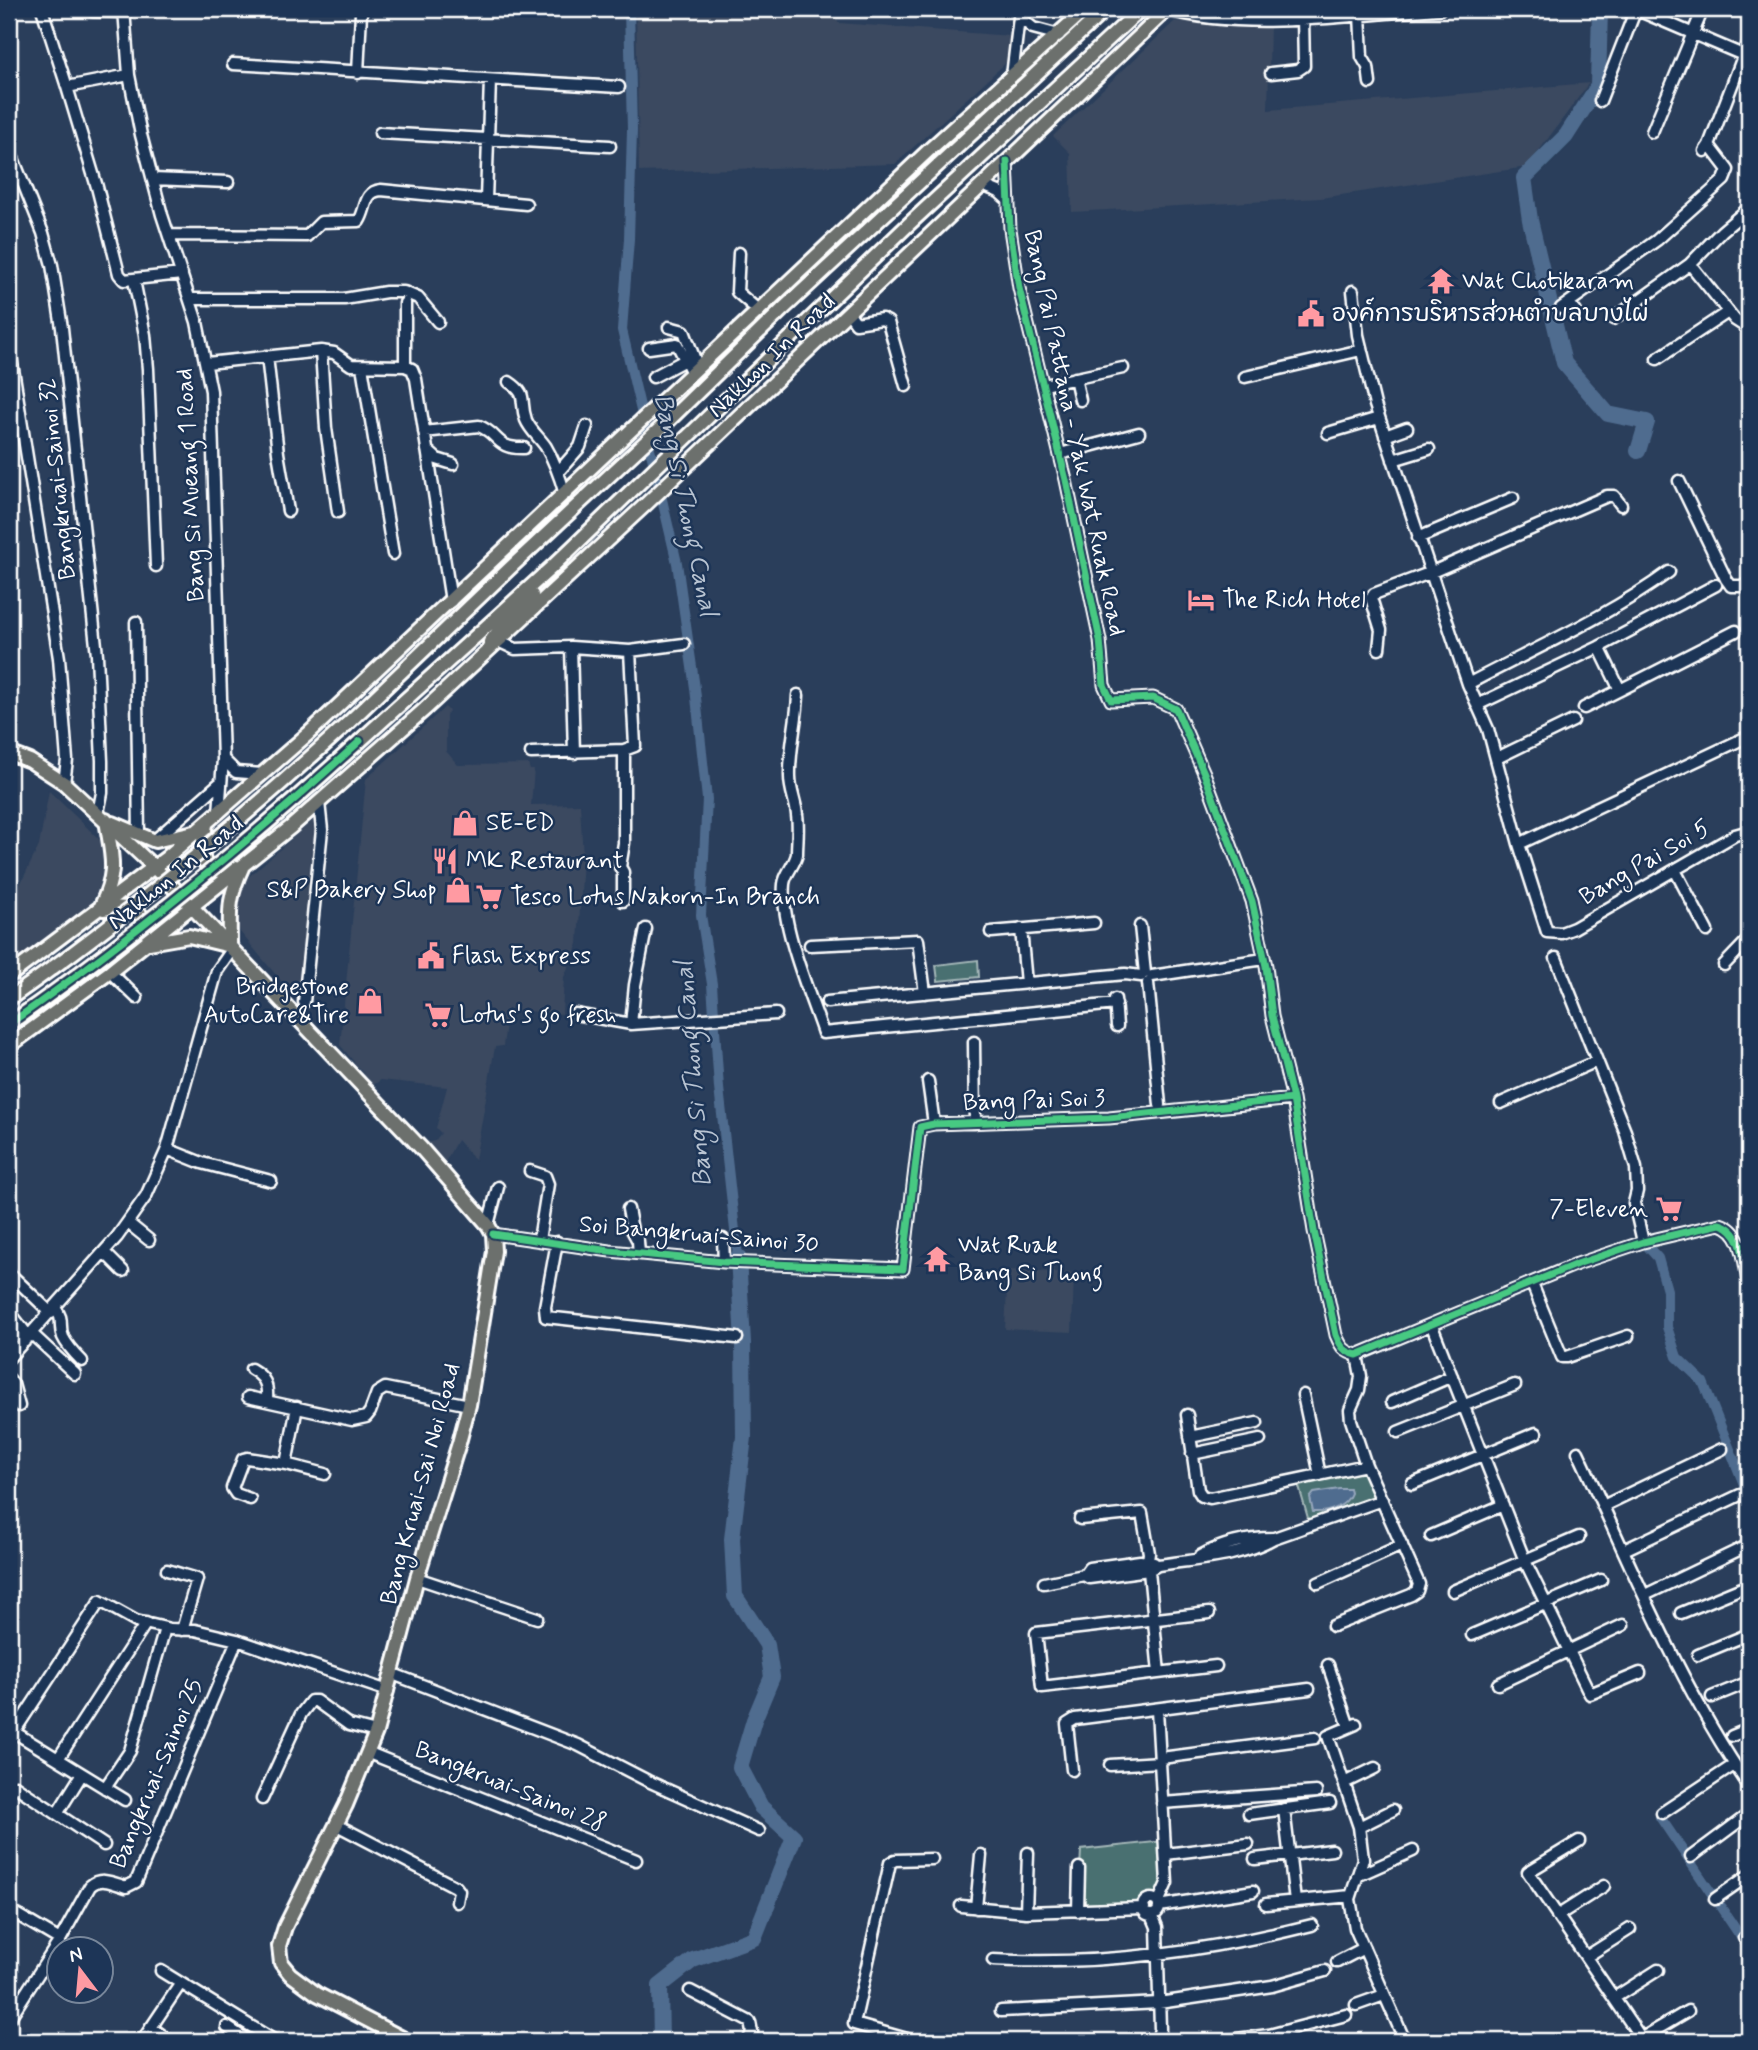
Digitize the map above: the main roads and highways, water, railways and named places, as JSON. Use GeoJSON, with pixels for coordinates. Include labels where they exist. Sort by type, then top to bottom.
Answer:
{"type":"FeatureCollection","features":[{"type":"Feature","properties":{"kind":"main road","name":"Nakhon In Road"},"geometry":{"type":"LineString","coordinates":[[9,976],[99,910],[219,813],[451,601],[834,239],[1086,9]]}},
{"type":"Feature","properties":{"kind":"main road","name":"Nakhon In Road"},"geometry":{"type":"LineString","coordinates":[[9,999],[89,941],[207,848],[346,725],[782,310],[1106,9]]}},
{"type":"Feature","properties":{"kind":"main road","name":"Nakhon In Road"},"geometry":{"type":"LineString","coordinates":[[9,1024],[74,979],[167,908],[360,741],[552,567],[909,224],[1141,9]]}},
{"type":"Feature","properties":{"kind":"main road","name":"Nakhon In Road"},"geometry":{"type":"LineString","coordinates":[[9,1046],[110,971],[319,802],[500,642],[1167,9]]}},
{"type":"Feature","properties":{"kind":"main road"},"geometry":{"type":"LineString","coordinates":[[782,310],[834,239]]}},
{"type":"Feature","properties":{"kind":"main road"},"geometry":{"type":"LineString","coordinates":[[469,669],[505,622],[547,578],[552,567]]}},
{"type":"Feature","properties":{"kind":"main road"},"geometry":{"type":"LineString","coordinates":[[9,752],[30,761],[64,783],[154,867],[231,947]]}},
{"type":"Feature","properties":{"kind":"main road"},"geometry":{"type":"LineString","coordinates":[[102,817],[155,841],[173,839],[202,828],[202,858],[206,866],[212,871],[222,871],[243,864]]}},
{"type":"Feature","properties":{"kind":"main road"},"geometry":{"type":"LineString","coordinates":[[102,817],[114,862],[113,873],[99,910],[124,906],[139,912],[146,927],[143,944],[189,936],[231,947]]}},
{"type":"Feature","properties":{"kind":"main road"},"geometry":{"type":"LineString","coordinates":[[231,947],[230,899],[243,864]]}},
{"type":"Feature","properties":{"kind":"main road","name":"Bang Kruai-Sai Noi Road"},"geometry":{"type":"LineString","coordinates":[[231,947],[421,1148],[490,1229],[495,1251],[469,1405],[417,1578],[376,1732],[337,1825],[285,1927],[279,1946],[281,1963],[290,1974],[317,1994],[402,2040]]}},
{"type":"Feature","properties":{"kind":"waterway","name":"Bang Si Thong Canal"},"geometry":{"type":"LineString","coordinates":[[629,9],[632,130],[629,239],[622,330],[677,563],[695,688],[707,799],[701,915],[712,984],[719,1088],[738,1257]]}},
{"type":"Feature","properties":{"kind":"waterway"},"geometry":{"type":"LineString","coordinates":[[1600,9],[1598,86],[1566,136],[1524,178],[1530,220],[1564,363],[1608,414],[1647,422],[1638,451]]}},
{"type":"Feature","properties":{"kind":"waterway"},"geometry":{"type":"LineString","coordinates":[[1648,1247],[1658,1258],[1667,1290],[1667,1327],[1677,1357],[1703,1382],[1749,1497]]}},
{"type":"Feature","properties":{"kind":"waterway","name":"Bang Si Thong Canal"},"geometry":{"type":"LineString","coordinates":[[661,2041],[660,1986],[693,1960],[754,1938],[794,1837],[761,1807],[740,1767],[754,1720],[772,1677],[767,1645],[735,1596],[732,1539],[744,1437],[743,1342],[738,1257]]}},
{"type":"Feature","properties":{"kind":"waterway"},"geometry":{"type":"LineString","coordinates":[[1660,1817],[1749,1949]]}},
{"type":"Feature","properties":{"kind":"place","name":"Wat Chotikaram"},"geometry":{"type":"Point","coordinates":[1441,281]}},
{"type":"Feature","properties":{"kind":"place","name":"องค์การบริหารส่วนตำบลบางไผ่"},"geometry":{"type":"Point","coordinates":[1311,314]}},
{"type":"Feature","properties":{"kind":"place","name":"The Rich Hotel"},"geometry":{"type":"Point","coordinates":[1201,600]}},
{"type":"Feature","properties":{"kind":"place","name":"SE-ED"},"geometry":{"type":"Point","coordinates":[465,823]}},
{"type":"Feature","properties":{"kind":"place","name":"MK Restaurant"},"geometry":{"type":"Point","coordinates":[445,861]}},
{"type":"Feature","properties":{"kind":"place","name":"S&P Bakery Shop"},"geometry":{"type":"Point","coordinates":[458,890]}},
{"type":"Feature","properties":{"kind":"place","name":"Tesco Lotus Nakorn-In Branch"},"geometry":{"type":"Point","coordinates":[489,897]}},
{"type":"Feature","properties":{"kind":"place","name":"Flash Express"},"geometry":{"type":"Point","coordinates":[431,956]}},
{"type":"Feature","properties":{"kind":"place","name":"Bridgestone AutoCare&Tire"},"geometry":{"type":"Point","coordinates":[370,1001]}},
{"type":"Feature","properties":{"kind":"place","name":"Lotus's go fresh"},"geometry":{"type":"Point","coordinates":[438,1015]}},
{"type":"Feature","properties":{"kind":"place","name":"7-Eleven"},"geometry":{"type":"Point","coordinates":[1669,1209]}},
{"type":"Feature","properties":{"kind":"place","name":"Wat Ruak Bang Si Thong"},"geometry":{"type":"Point","coordinates":[937,1259]}}]}
